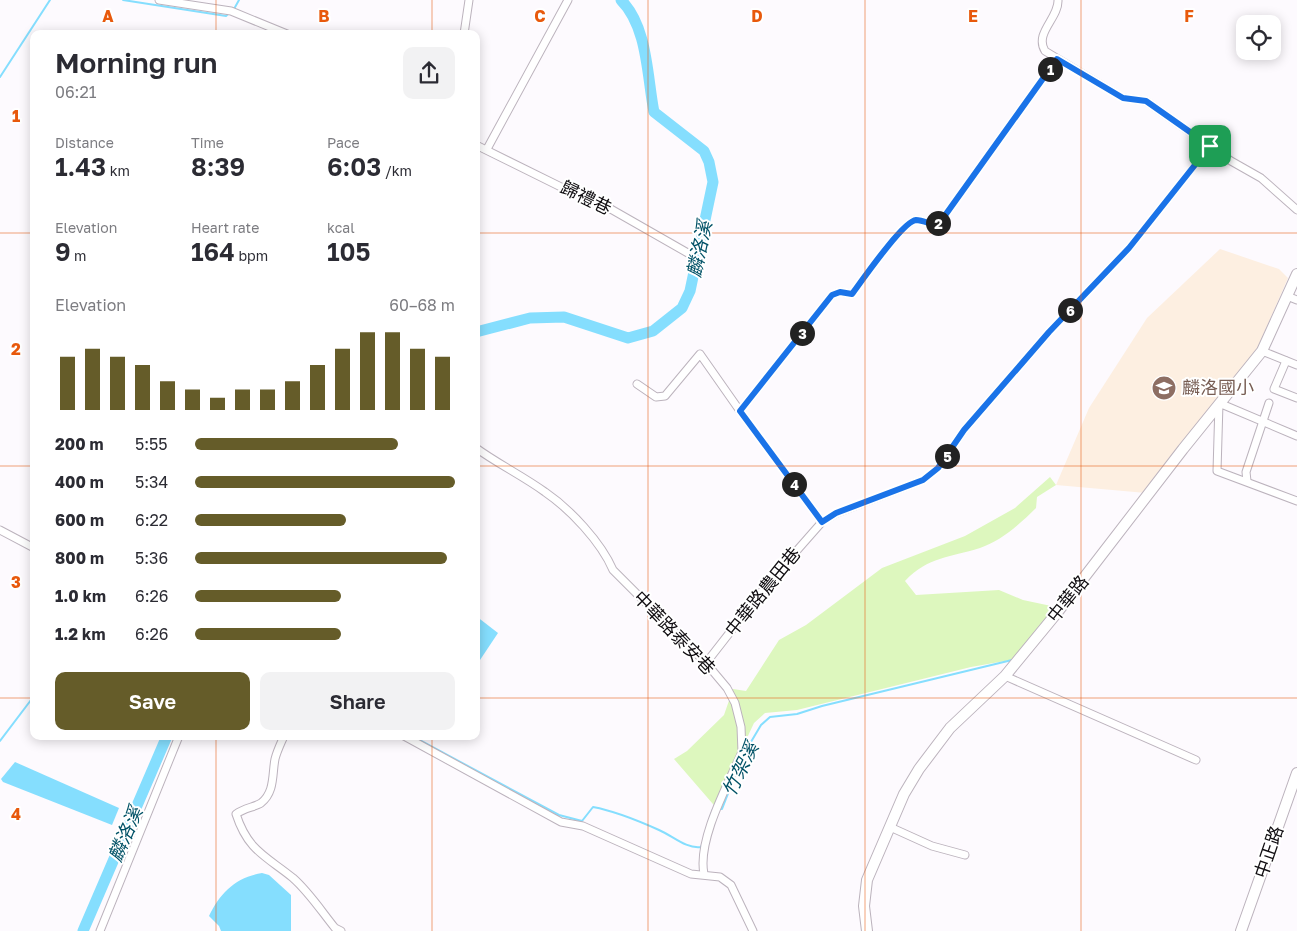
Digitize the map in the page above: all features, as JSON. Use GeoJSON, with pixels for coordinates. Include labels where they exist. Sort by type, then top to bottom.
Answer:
{"type":"FeatureCollection","features":[{"type":"Feature","properties":{"kind":"street"},"geometry":{"type":"LineString","coordinates":[[159,0],[231,12],[277,30]]}},
{"type":"Feature","properties":{"kind":"street"},"geometry":{"type":"LineString","coordinates":[[465,30],[469,0]]}},
{"type":"Feature","properties":{"kind":"street"},"geometry":{"type":"LineString","coordinates":[[487,149],[568,0]]}},
{"type":"Feature","properties":{"kind":"street"},"geometry":{"type":"LineString","coordinates":[[1058,0],[1058,7],[1042,38],[1045,50],[1123,98],[1146,101],[1260,178],[1297,210]]}},
{"type":"Feature","properties":{"kind":"street"},"geometry":{"type":"LineString","coordinates":[[740,411],[832,295],[840,292],[852,294],[877,259],[908,223],[916,220],[935,225],[941,221],[1057,59]]}},
{"type":"Feature","properties":{"kind":"street","name":"歸禮巷"},"geometry":{"type":"LineString","coordinates":[[480,146],[561,187],[595,200],[692,256]]}},
{"type":"Feature","properties":{"kind":"street","name":"中華路農田巷"},"geometry":{"type":"LineString","coordinates":[[706,663],[770,581],[822,522],[836,513],[923,480],[938,468],[964,430],[1049,332],[1129,248],[1210,146]]}},
{"type":"Feature","properties":{"kind":"street","name":"中華路"},"geometry":{"type":"LineString","coordinates":[[867,931],[864,906],[865,891],[904,794],[935,746],[973,705],[1005,676],[1262,351],[1292,298],[1297,274]]}},
{"type":"Feature","properties":{"kind":"street"},"geometry":{"type":"LineString","coordinates":[[1262,351],[1297,366]]}},
{"type":"Feature","properties":{"kind":"street"},"geometry":{"type":"LineString","coordinates":[[636,384],[656,398],[665,396],[700,354],[822,522]]}},
{"type":"Feature","properties":{"kind":"street"},"geometry":{"type":"LineString","coordinates":[[1286,361],[1274,389],[1297,398]]}},
{"type":"Feature","properties":{"kind":"street"},"geometry":{"type":"LineString","coordinates":[[1297,436],[1219,403],[1217,471],[1247,481],[1297,502]]}},
{"type":"Feature","properties":{"kind":"street"},"geometry":{"type":"LineString","coordinates":[[1247,481],[1246,472],[1269,403]]}},
{"type":"Feature","properties":{"kind":"street","name":"中華路泰安巷"},"geometry":{"type":"LineString","coordinates":[[480,451],[552,498],[604,551],[613,570],[706,663],[727,688],[735,703],[744,740],[742,752],[717,809],[703,857],[704,874]]}},
{"type":"Feature","properties":{"kind":"street"},"geometry":{"type":"LineString","coordinates":[[0,530],[30,546]]}},
{"type":"Feature","properties":{"kind":"street"},"geometry":{"type":"LineString","coordinates":[[1005,676],[1196,760]]}},
{"type":"Feature","properties":{"kind":"street"},"geometry":{"type":"LineString","coordinates":[[100,931],[177,740]]}},
{"type":"Feature","properties":{"kind":"street"},"geometry":{"type":"LineString","coordinates":[[282,740],[275,758],[275,775],[267,796],[258,804],[246,807],[236,814],[242,832],[266,860],[294,879],[335,928],[341,931]]}},
{"type":"Feature","properties":{"kind":"street"},"geometry":{"type":"LineString","coordinates":[[411,740],[561,822],[583,826],[691,874],[720,877],[731,885],[753,931]]}},
{"type":"Feature","properties":{"kind":"street","name":"中正路"},"geometry":{"type":"LineString","coordinates":[[1241,931],[1297,773]]}},
{"type":"Feature","properties":{"kind":"street"},"geometry":{"type":"LineString","coordinates":[[890,827],[932,846],[965,855]]}},
{"type":"Feature","properties":{"kind":"shaded area","name":"麟洛國小"},"geometry":{"type":"Polygon","coordinates":[[[1220,249],[1279,269],[1288,278],[1258,347],[1146,493],[1056,485],[1089,408],[1147,318],[1220,249]]]}},
{"type":"Feature","properties":{"kind":"green space"},"geometry":{"type":"Polygon","coordinates":[[[1050,477],[1056,485],[1037,497],[1036,508],[1003,536],[980,548],[931,562],[905,581],[916,595],[999,590],[1023,600],[1056,607],[1016,659],[971,667],[797,710],[765,713],[754,723],[739,755],[719,811],[674,759],[687,751],[724,715],[733,689],[746,691],[779,640],[806,625],[882,568],[965,536],[1015,508],[1050,477]]]}},
{"type":"Feature","properties":{"kind":"water"},"geometry":{"type":"Polygon","coordinates":[[[480,619],[498,633],[480,660],[480,619]]]}},
{"type":"Feature","properties":{"kind":"water"},"geometry":{"type":"Polygon","coordinates":[[[15,762],[119,808],[112,825],[3,782],[1,779],[15,762]]]}},
{"type":"Feature","properties":{"kind":"water"},"geometry":{"type":"Polygon","coordinates":[[[262,873],[269,875],[291,895],[291,931],[221,931],[219,926],[209,916],[218,900],[237,882],[262,873]]]}},
{"type":"Feature","properties":{"kind":"waterway"},"geometry":{"type":"LineString","coordinates":[[31,30],[50,0]]}},
{"type":"Feature","properties":{"kind":"waterway"},"geometry":{"type":"LineString","coordinates":[[123,0],[226,16],[228,14]]}},
{"type":"Feature","properties":{"kind":"waterway"},"geometry":{"type":"LineString","coordinates":[[234,9],[239,0]]}},
{"type":"Feature","properties":{"kind":"waterway","name":"麟洛溪"},"geometry":{"type":"LineString","coordinates":[[480,331],[530,318],[564,317],[628,338],[653,331],[682,308],[690,291],[713,182],[709,162],[704,151],[654,112],[648,68],[637,24],[621,0]]}},
{"type":"Feature","properties":{"kind":"waterway"},"geometry":{"type":"LineString","coordinates":[[0,77],[30,31]]}},
{"type":"Feature","properties":{"kind":"waterway","name":"竹架溪"},"geometry":{"type":"LineString","coordinates":[[745,752],[761,725],[770,717],[797,714],[822,706],[1012,660]]}},
{"type":"Feature","properties":{"kind":"waterway"},"geometry":{"type":"LineString","coordinates":[[0,741],[30,701]]}},
{"type":"Feature","properties":{"kind":"waterway","name":"麟洛溪"},"geometry":{"type":"LineString","coordinates":[[83,931],[165,740]]}},
{"type":"Feature","properties":{"kind":"waterway","name":"竹架溪"},"geometry":{"type":"LineString","coordinates":[[419,740],[559,815],[582,821],[593,807],[635,820],[690,846],[701,847],[702,845]]}},
{"type":"Feature","properties":{"kind":"waterway","name":"竹架溪"},"geometry":{"type":"LineString","coordinates":[[718,809],[722,809],[738,768]]}},
{"type":"Feature","properties":{"kind":"waterway","name":"竹架溪"},"geometry":{"type":"LineString","coordinates":[[708,823],[713,809]]}},
{"type":"Feature","properties":{"kind":"place","name":"麟洛國小"},"geometry":{"type":"Point","coordinates":[1164,388]}},
{"type":"Feature","properties":{"kind":"route"},"geometry":{"type":"LineString","coordinates":[[1057,59],[1123,98],[1146,101],[1210,146],[1129,248],[1049,332],[964,430],[938,468],[923,480],[836,513],[822,522],[740,411],[832,295],[840,292],[852,294],[877,259],[908,223],[916,220],[935,225],[941,221],[1057,59]]}}]}
